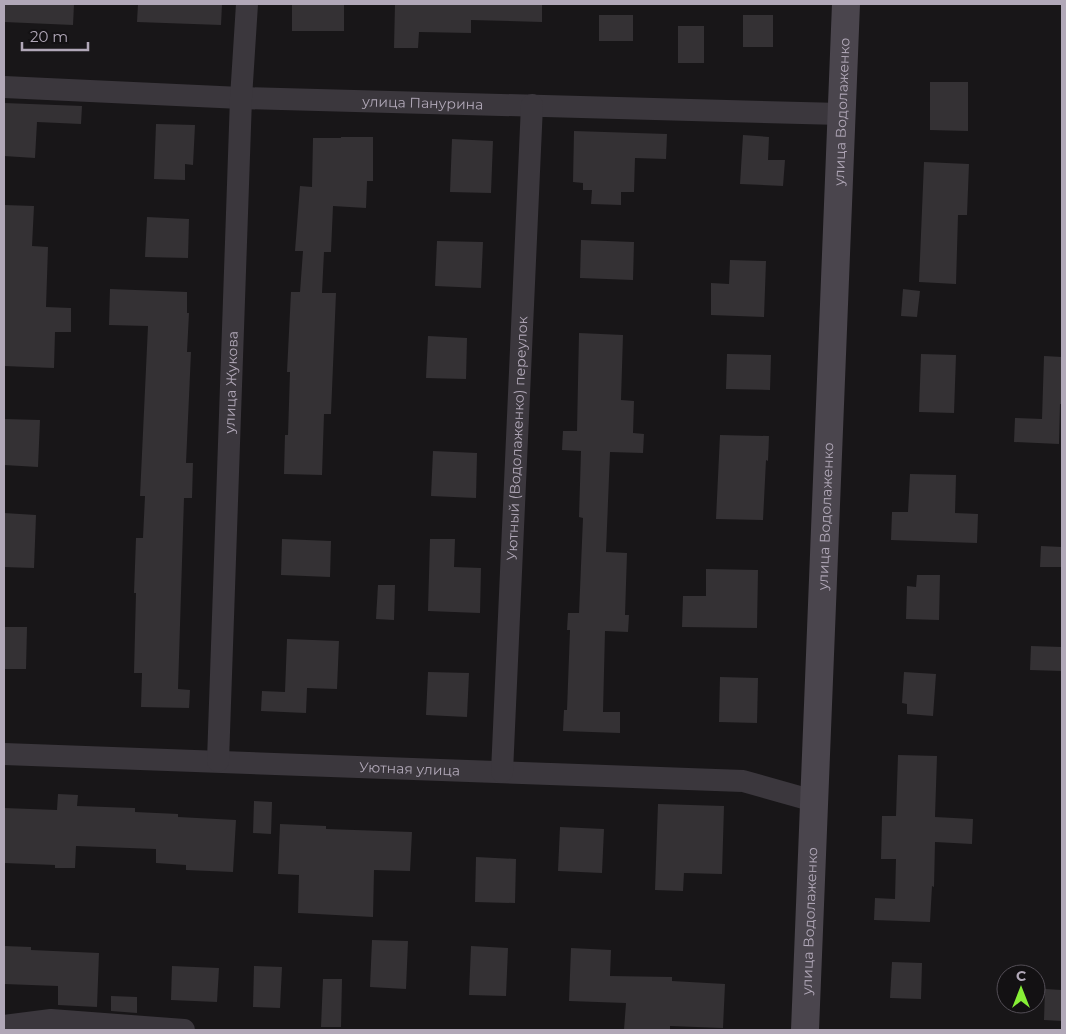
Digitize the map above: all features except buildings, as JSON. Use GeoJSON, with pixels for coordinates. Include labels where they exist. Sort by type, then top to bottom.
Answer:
{"type":"FeatureCollection","features":[{"type":"Feature","properties":{"kind":"main road","name":"улица Водолаженко"},"geometry":{"type":"LineString","coordinates":[[805,1030],[846,4]]}},
{"type":"Feature","properties":{"kind":"street","name":"улица Жукова"},"geometry":{"type":"LineString","coordinates":[[218,760],[241,98],[247,4]]}},
{"type":"Feature","properties":{"kind":"street","name":"улица Панурина"},"geometry":{"type":"LineString","coordinates":[[4,87],[241,98],[841,114]]}},
{"type":"Feature","properties":{"kind":"street","name":"Уютный (Водолаженко) переулок"},"geometry":{"type":"LineString","coordinates":[[502,772],[532,105]]}},
{"type":"Feature","properties":{"kind":"street","name":"Уютная улица"},"geometry":{"type":"LineString","coordinates":[[4,754],[218,760],[743,781],[814,801]]}},
{"type":"Feature","properties":{"kind":"street"},"geometry":{"type":"LineString","coordinates":[[4,1026],[51,1020],[184,1030]]}}]}
